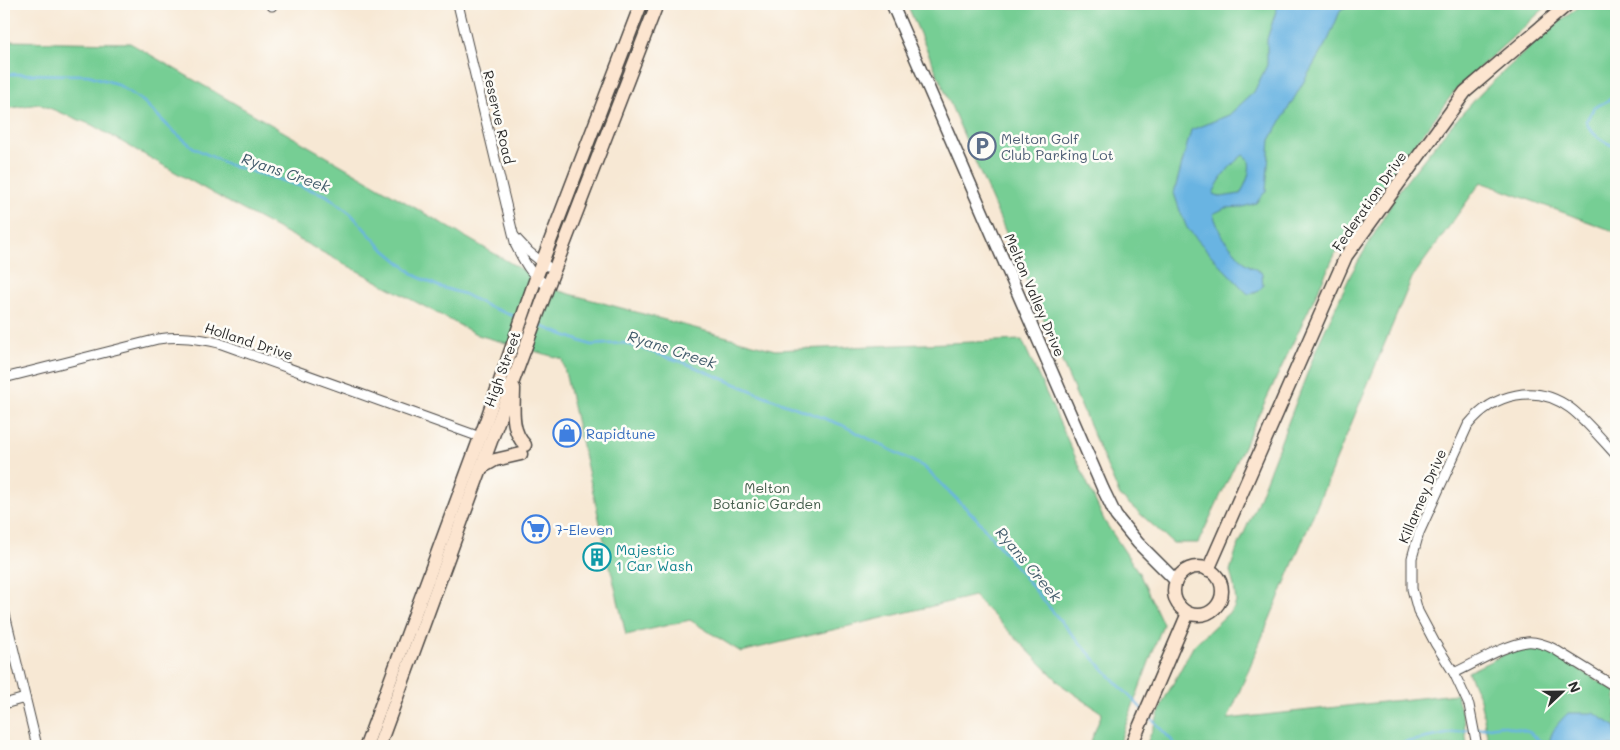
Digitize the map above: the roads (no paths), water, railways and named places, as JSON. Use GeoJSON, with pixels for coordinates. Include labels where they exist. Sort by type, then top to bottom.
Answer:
{"type":"FeatureCollection","features":[{"type":"Feature","properties":{"kind":"main road","name":"High Street"},"geometry":{"type":"LineString","coordinates":[[378,746],[481,468],[486,439],[536,278],[641,4]]}},
{"type":"Feature","properties":{"kind":"main road","name":"High Street"},"geometry":{"type":"LineString","coordinates":[[366,746],[486,439],[514,378],[656,4]]}},
{"type":"Feature","properties":{"kind":"main road","name":"Federation Drive"},"geometry":{"type":"LineString","coordinates":[[1208,570],[1346,256],[1465,92],[1568,4]]}},
{"type":"Feature","properties":{"kind":"main road"},"geometry":{"type":"LineString","coordinates":[[481,468],[495,460],[523,450],[514,428],[514,378]]}},
{"type":"Feature","properties":{"kind":"main road"},"geometry":{"type":"LineString","coordinates":[[1199,567],[1208,570],[1216,575],[1220,583],[1222,592],[1220,601],[1214,609],[1206,614],[1188,613],[1180,607],[1175,599],[1176,581],[1182,573],[1190,568],[1199,567]]}},
{"type":"Feature","properties":{"kind":"main road"},"geometry":{"type":"LineString","coordinates":[[1131,746],[1188,613]]}},
{"type":"Feature","properties":{"kind":"street","name":"Reserve Road"},"geometry":{"type":"LineString","coordinates":[[458,4],[516,246],[526,267],[536,278],[548,286]]}},
{"type":"Feature","properties":{"kind":"street","name":"Melton Valley Drive"},"geometry":{"type":"LineString","coordinates":[[892,4],[1116,516],[1138,543],[1176,581]]}},
{"type":"Feature","properties":{"kind":"street"},"geometry":{"type":"LineString","coordinates":[[514,236],[529,252],[555,271]]}},
{"type":"Feature","properties":{"kind":"street","name":"Holland Drive"},"geometry":{"type":"LineString","coordinates":[[4,378],[158,339],[178,336],[199,338],[219,343],[486,439]]}},
{"type":"Feature","properties":{"kind":"street","name":"Killarney Drive"},"geometry":{"type":"LineString","coordinates":[[1477,746],[1469,705],[1454,673],[1418,611],[1412,589],[1412,558],[1419,533],[1468,425],[1478,413],[1509,396],[1536,394],[1549,397],[1571,409],[1616,455]]}},
{"type":"Feature","properties":{"kind":"street"},"geometry":{"type":"LineString","coordinates":[[4,610],[38,746]]}},
{"type":"Feature","properties":{"kind":"street"},"geometry":{"type":"LineString","coordinates":[[1454,673],[1502,650],[1529,641],[1545,644],[1616,687]]}},
{"type":"Feature","properties":{"kind":"street"},"geometry":{"type":"LineString","coordinates":[[4,704],[25,698]]}},
{"type":"Feature","properties":{"kind":"water"},"geometry":{"type":"Polygon","coordinates":[[[1283,4],[1354,4],[1341,9],[1329,38],[1270,140],[1266,191],[1256,203],[1243,207],[1225,208],[1213,214],[1222,237],[1245,263],[1262,273],[1263,286],[1257,292],[1248,294],[1187,228],[1174,193],[1191,130],[1229,115],[1254,92],[1267,65],[1267,39],[1277,8],[1283,4]],[[1243,155],[1234,163],[1225,173],[1213,194],[1221,197],[1240,194],[1247,178],[1249,160],[1243,155]]]}},
{"type":"Feature","properties":{"kind":"water"},"geometry":{"type":"Polygon","coordinates":[[[1568,713],[1594,713],[1616,727],[1616,746],[1549,746],[1553,732],[1568,713]]]}},
{"type":"Feature","properties":{"kind":"waterway","name":"Ryans Creek"},"geometry":{"type":"LineString","coordinates":[[4,74],[88,75],[117,84],[144,102],[171,129],[194,148],[229,165],[326,195],[351,214],[380,246],[416,276],[519,318]]}},
{"type":"Feature","properties":{"kind":"waterway"},"geometry":{"type":"LineString","coordinates":[[1616,96],[1594,108],[1586,121],[1598,137],[1616,147]]}},
{"type":"Feature","properties":{"kind":"waterway","name":"Ryans Creek"},"geometry":{"type":"LineString","coordinates":[[538,325],[591,345],[624,343],[685,363],[842,425],[924,467],[976,518],[1063,624],[1143,710]]}},
{"type":"Feature","properties":{"kind":"waterway","name":"Ryans Creek"},"geometry":{"type":"LineString","coordinates":[[1148,715],[1177,746]]}},
{"type":"Feature","properties":{"kind":"waterway","name":"Ryans Creek"},"geometry":{"type":"LineString","coordinates":[[1476,729],[1501,725],[1529,732],[1546,746]]}},
{"type":"Feature","properties":{"kind":"waterway","name":"Ryans Creek"},"geometry":{"type":"LineString","coordinates":[[1387,746],[1471,729]]}},
{"type":"Feature","properties":{"kind":"place","name":"Melton Golf Club Parking Lot"},"geometry":{"type":"Point","coordinates":[982,146]}},
{"type":"Feature","properties":{"kind":"place","name":"Rapidtune"},"geometry":{"type":"Point","coordinates":[567,433]}},
{"type":"Feature","properties":{"kind":"place","name":"7-Eleven"},"geometry":{"type":"Point","coordinates":[536,529]}},
{"type":"Feature","properties":{"kind":"place","name":"Majestic 1 Car Wash"},"geometry":{"type":"Point","coordinates":[597,557]}},
{"type":"Feature","properties":{"kind":"park label","name":"Melton Botanic Garden"},"geometry":{"type":"Point","coordinates":[767,496]}}]}
